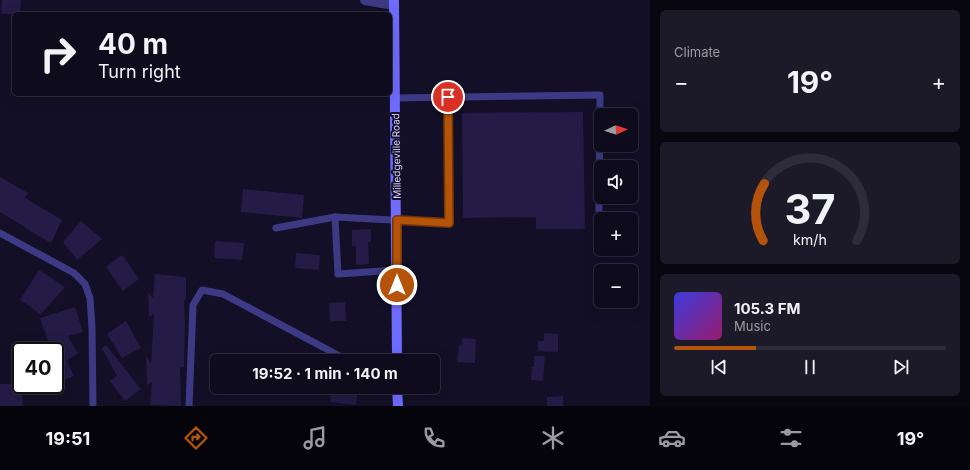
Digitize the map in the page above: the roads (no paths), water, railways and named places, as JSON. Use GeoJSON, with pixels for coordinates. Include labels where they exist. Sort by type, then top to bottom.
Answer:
{"type":"FeatureCollection","features":[{"type":"Feature","properties":{"kind":"street"},"geometry":{"type":"LineString","coordinates":[[365,0],[394,2]]}},
{"type":"Feature","properties":{"kind":"street","name":"Milledgeville Road"},"geometry":{"type":"LineString","coordinates":[[394,2],[397,354]]}},
{"type":"Feature","properties":{"kind":"street"},"geometry":{"type":"LineString","coordinates":[[398,394],[398,406]]}},
{"type":"Feature","properties":{"kind":"lane"},"geometry":{"type":"LineString","coordinates":[[395,98],[600,95],[599,210]]}},
{"type":"Feature","properties":{"kind":"lane"},"geometry":{"type":"LineString","coordinates":[[276,228],[336,217],[449,223],[448,97]]}},
{"type":"Feature","properties":{"kind":"lane"},"geometry":{"type":"LineString","coordinates":[[336,217],[338,274],[397,270]]}},
{"type":"Feature","properties":{"kind":"lane"},"geometry":{"type":"LineString","coordinates":[[0,233],[74,273],[85,284],[90,298],[92,328],[93,406]]}},
{"type":"Feature","properties":{"kind":"lane"},"geometry":{"type":"LineString","coordinates":[[189,406],[193,305],[202,290],[223,294],[336,354]]}}]}
